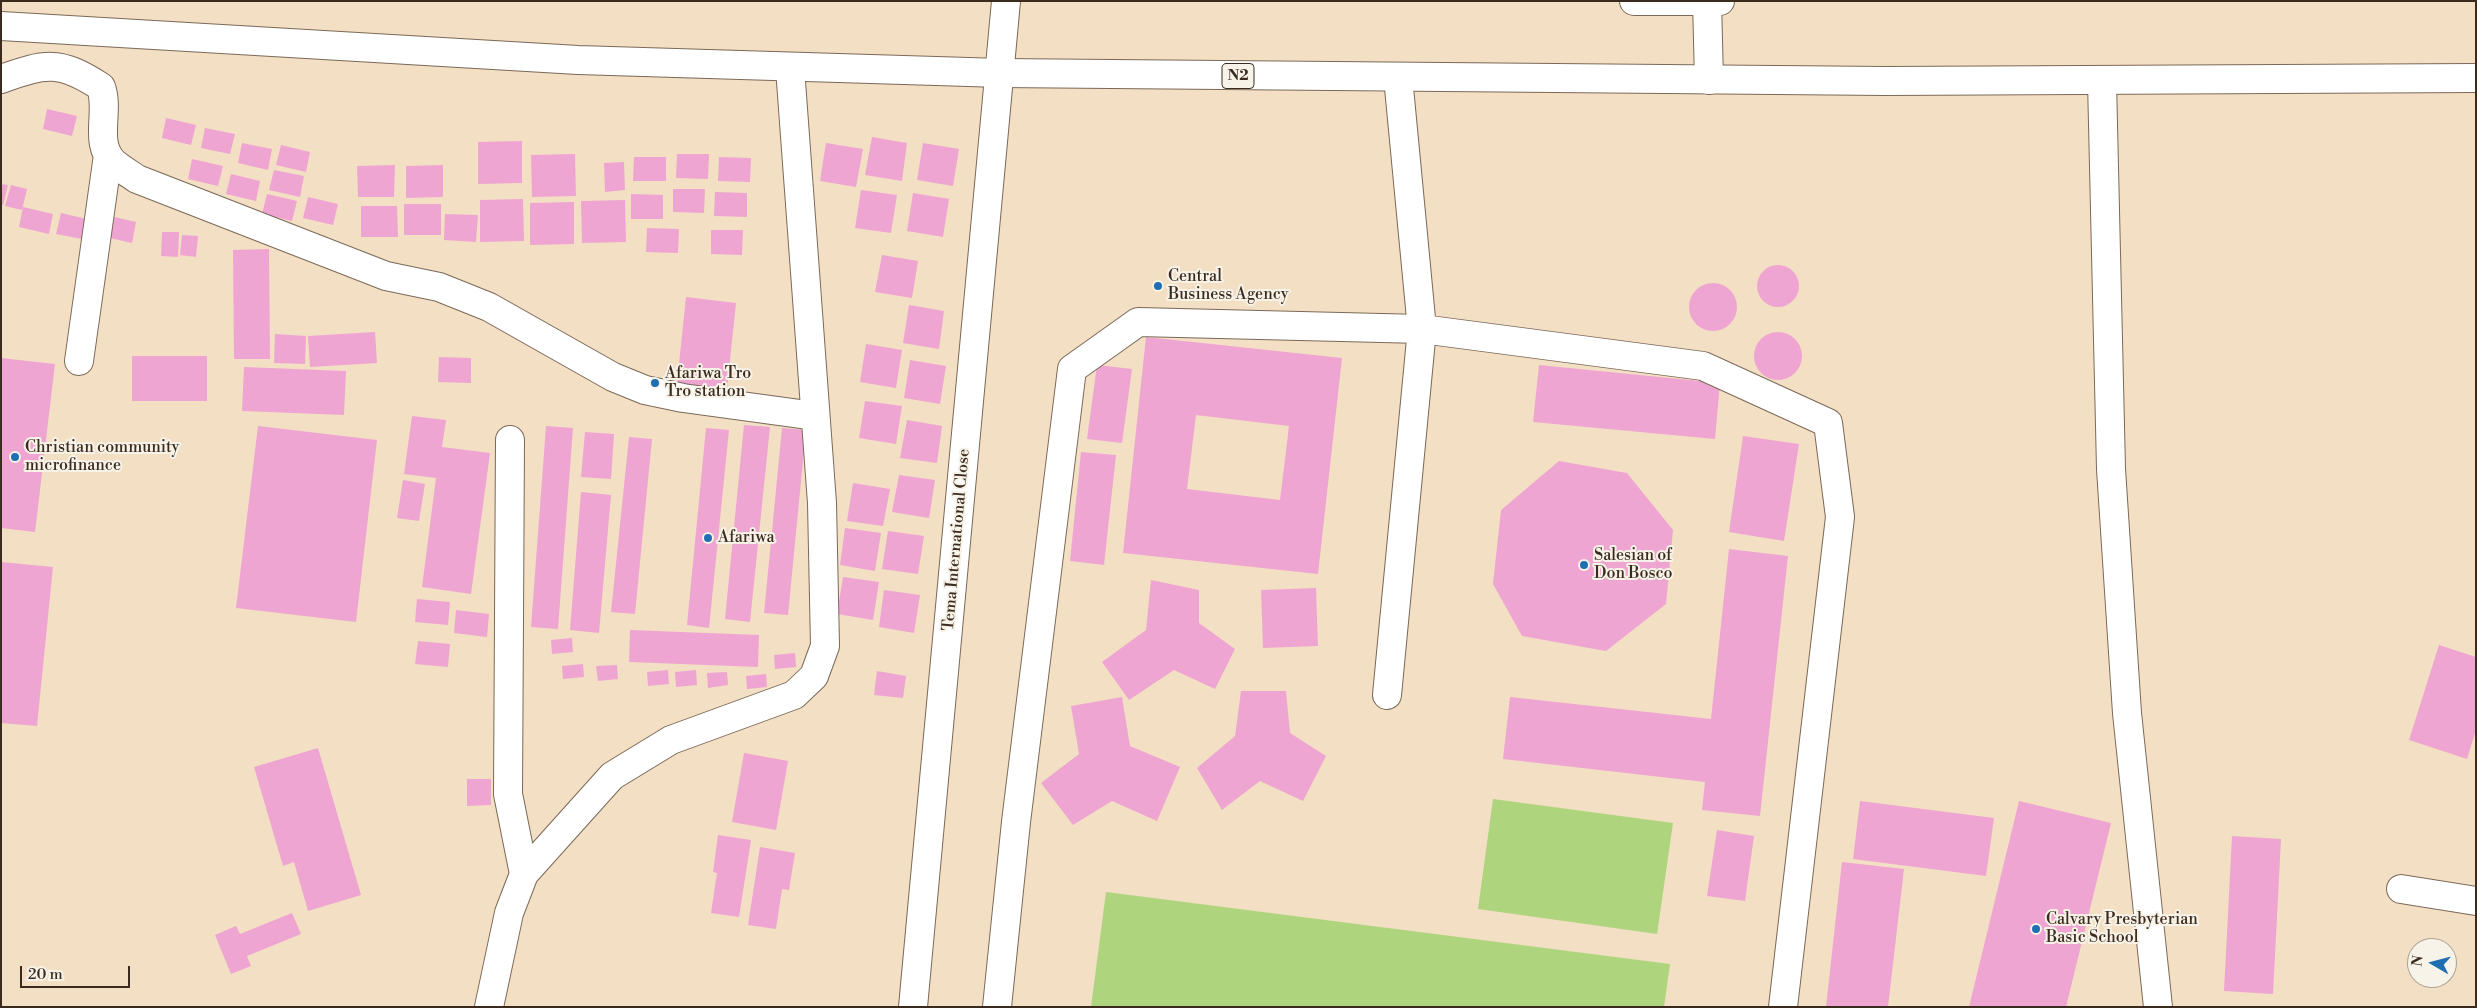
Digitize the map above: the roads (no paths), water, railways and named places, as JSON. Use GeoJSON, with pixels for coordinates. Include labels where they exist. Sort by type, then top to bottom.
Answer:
{"type":"FeatureCollection","features":[{"type":"Feature","properties":{"kind":"main road","name":"Tema International Close"},"geometry":{"type":"LineString","coordinates":[[913,1007],[1006,1]]}},
{"type":"Feature","properties":{"kind":"main road"},"geometry":{"type":"LineString","coordinates":[[1634,1],[1720,1]]}},
{"type":"Feature","properties":{"kind":"main road"},"geometry":{"type":"LineString","coordinates":[[1707,1],[1709,80]]}},
{"type":"Feature","properties":{"kind":"main road","name":"N2"},"geometry":{"type":"LineString","coordinates":[[1,26],[578,60],[1000,73],[1709,80],[2471,81]]}},
{"type":"Feature","properties":{"kind":"main road"},"geometry":{"type":"LineString","coordinates":[[1,79],[34,67],[64,67],[101,87],[105,99],[103,143],[114,163],[138,179],[386,276],[439,287],[489,307],[613,378],[644,390],[683,398],[815,416]]}},
{"type":"Feature","properties":{"kind":"main road"},"geometry":{"type":"LineString","coordinates":[[489,1007],[509,913],[524,874],[612,776],[670,740],[794,695],[814,676],[824,646],[822,503],[790,68]]}},
{"type":"Feature","properties":{"kind":"main road"},"geometry":{"type":"LineString","coordinates":[[1388,695],[1422,329],[1398,77]]}},
{"type":"Feature","properties":{"kind":"main road"},"geometry":{"type":"LineString","coordinates":[[2102,81],[2111,469],[2127,713],[2158,1007]]}},
{"type":"Feature","properties":{"kind":"main road"},"geometry":{"type":"LineString","coordinates":[[79,361],[108,155]]}},
{"type":"Feature","properties":{"kind":"main road"},"geometry":{"type":"LineString","coordinates":[[997,1007],[1017,812],[1072,369],[1138,322],[1422,329],[1703,366],[1828,423],[1840,517],[1783,1007]]}},
{"type":"Feature","properties":{"kind":"main road"},"geometry":{"type":"LineString","coordinates":[[510,440],[508,794],[524,874]]}},
{"type":"Feature","properties":{"kind":"main road"},"geometry":{"type":"LineString","coordinates":[[2401,889],[2476,901]]}},
{"type":"Feature","properties":{"kind":"place","name":"Central Business Agency"},"geometry":{"type":"Point","coordinates":[1158,286]}},
{"type":"Feature","properties":{"kind":"place","name":"Afariwa Tro Tro station"},"geometry":{"type":"Point","coordinates":[655,383]}},
{"type":"Feature","properties":{"kind":"place","name":"Christian community microfinance"},"geometry":{"type":"Point","coordinates":[15,457]}},
{"type":"Feature","properties":{"kind":"place","name":"Afariwa"},"geometry":{"type":"Point","coordinates":[708,538]}},
{"type":"Feature","properties":{"kind":"place","name":"Salesian of Don Bosco"},"geometry":{"type":"Point","coordinates":[1584,565]}},
{"type":"Feature","properties":{"kind":"place","name":"Calvary Presbyterian Basic School"},"geometry":{"type":"Point","coordinates":[2036,929]}}]}
